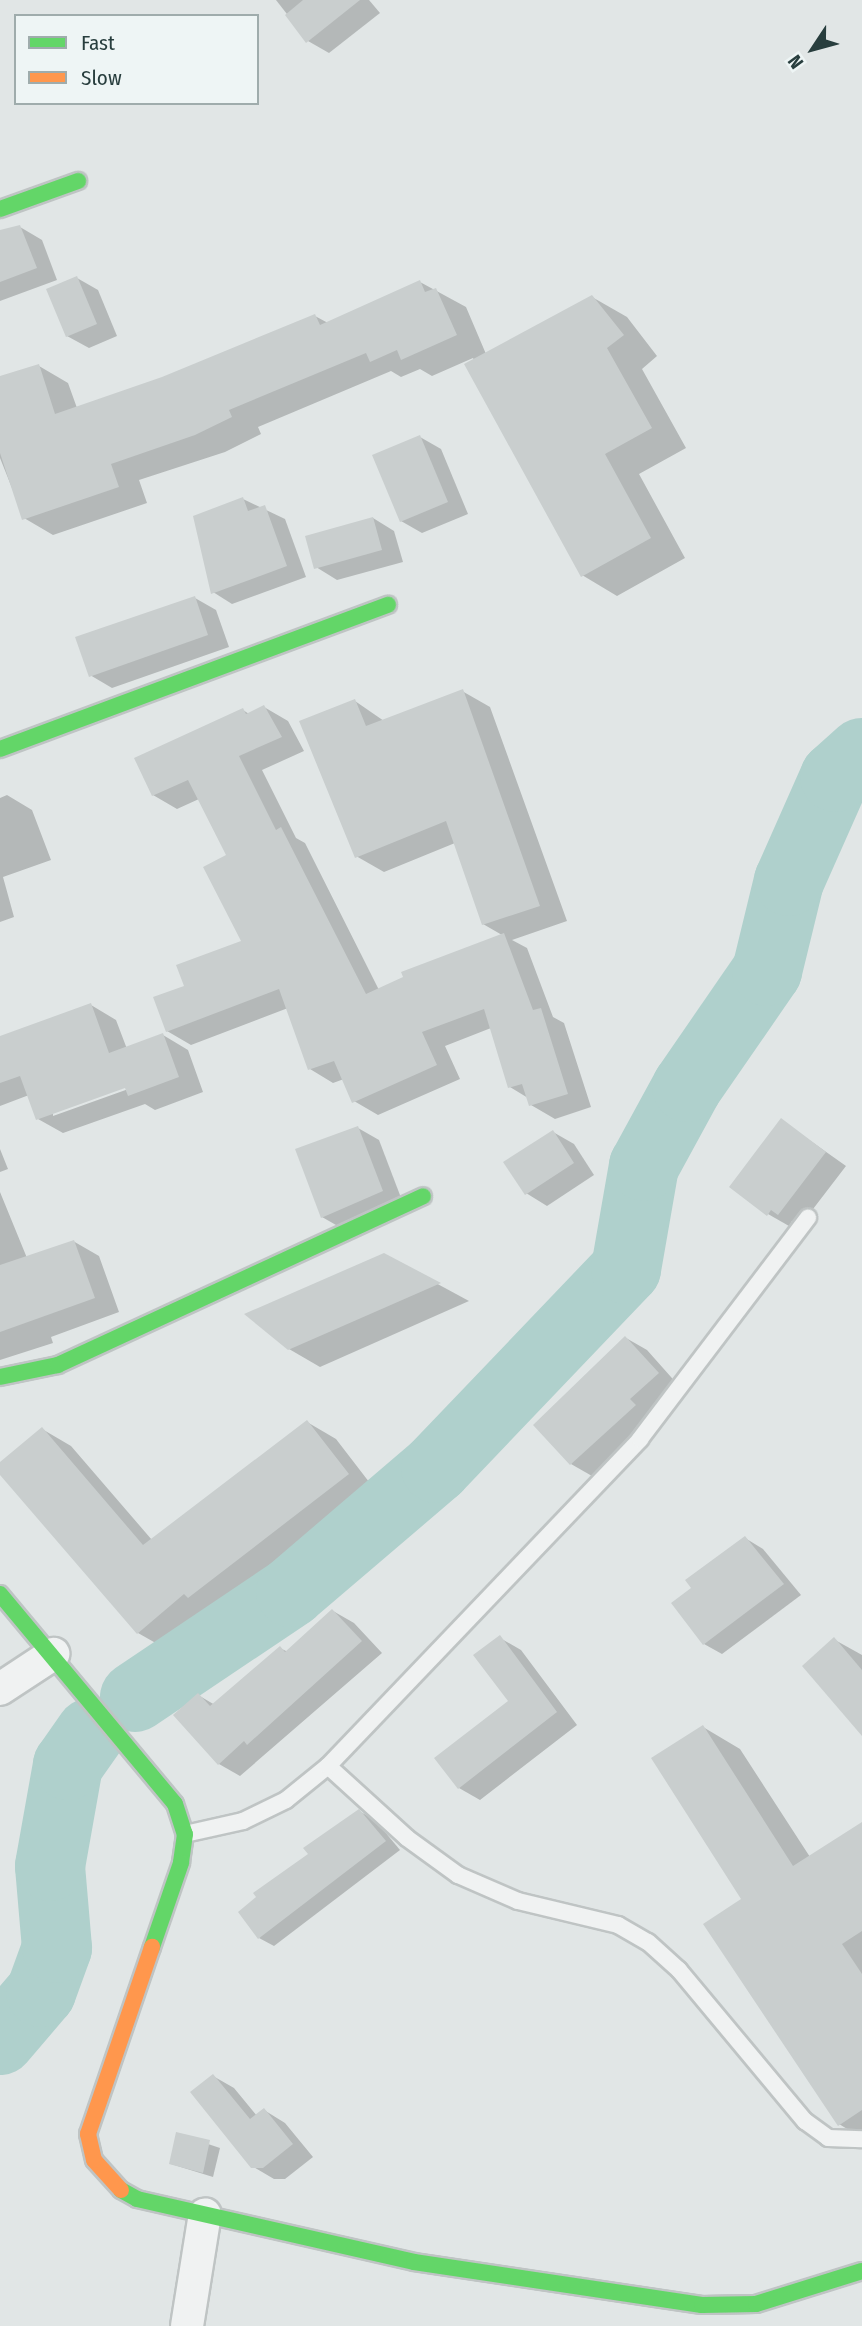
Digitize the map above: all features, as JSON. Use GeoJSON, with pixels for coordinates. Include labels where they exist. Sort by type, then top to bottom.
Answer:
{"type":"FeatureCollection","features":[{"type":"Feature","properties":{"kind":"street"},"geometry":{"type":"LineString","coordinates":[[0,209],[78,181]]}},
{"type":"Feature","properties":{"kind":"street"},"geometry":{"type":"LineString","coordinates":[[0,749],[388,605]]}},
{"type":"Feature","properties":{"kind":"street"},"geometry":{"type":"LineString","coordinates":[[0,1377],[58,1365],[423,1196]]}},
{"type":"Feature","properties":{"kind":"street"},"geometry":{"type":"LineString","coordinates":[[0,1594],[53,1654],[175,1804],[185,1833],[181,1863],[88,2134],[93,2160],[112,2185],[137,2199],[414,2262],[702,2305],[756,2304],[862,2271]]}},
{"type":"Feature","properties":{"kind":"street"},"geometry":{"type":"LineString","coordinates":[[0,1689],[53,1654]]}},
{"type":"Feature","properties":{"kind":"street"},"geometry":{"type":"LineString","coordinates":[[187,2326],[205,2214]]}},
{"type":"Feature","properties":{"kind":"lane"},"geometry":{"type":"LineString","coordinates":[[185,1833],[243,1821],[286,1800],[328,1766],[640,1438],[808,1218]]}},
{"type":"Feature","properties":{"kind":"lane"},"geometry":{"type":"LineString","coordinates":[[328,1766],[407,1838],[458,1875],[518,1901],[618,1925],[648,1942],[679,1970],[805,2121],[828,2138],[862,2139]]}},
{"type":"Feature","properties":{"kind":"building"},"geometry":{"type":"Polygon","coordinates":[[[303,0],[360,0],[306,43],[285,15],[303,0]]]}},
{"type":"Feature","properties":{"kind":"building"},"geometry":{"type":"Polygon","coordinates":[[[20,225],[37,268],[0,282],[0,230],[20,225]]]}},
{"type":"Feature","properties":{"kind":"building"},"geometry":{"type":"Polygon","coordinates":[[[77,276],[97,324],[66,337],[46,289],[77,276]]]}},
{"type":"Feature","properties":{"kind":"building"},"geometry":{"type":"Polygon","coordinates":[[[420,280],[425,292],[436,288],[457,335],[401,360],[397,350],[370,362],[366,353],[229,410],[232,417],[195,435],[111,464],[119,487],[22,520],[0,453],[0,376],[39,364],[55,414],[162,377],[315,314],[320,325],[420,280]]]}},
{"type":"Feature","properties":{"kind":"building"},"geometry":{"type":"Polygon","coordinates":[[[592,295],[624,335],[607,348],[652,428],[605,454],[651,538],[581,577],[464,364],[592,295]]]}},
{"type":"Feature","properties":{"kind":"building"},"geometry":{"type":"Polygon","coordinates":[[[420,435],[448,502],[400,522],[372,455],[420,435]]]}},
{"type":"Feature","properties":{"kind":"building"},"geometry":{"type":"Polygon","coordinates":[[[243,497],[248,511],[265,505],[287,566],[211,594],[193,516],[243,497]]]}},
{"type":"Feature","properties":{"kind":"building"},"geometry":{"type":"Polygon","coordinates":[[[373,517],[382,550],[314,569],[305,536],[373,517]]]}},
{"type":"Feature","properties":{"kind":"building"},"geometry":{"type":"Polygon","coordinates":[[[195,596],[208,635],[89,677],[75,637],[195,596]]]}},
{"type":"Feature","properties":{"kind":"building"},"geometry":{"type":"Polygon","coordinates":[[[463,689],[540,906],[482,925],[446,821],[355,858],[299,721],[355,699],[366,726],[463,689]]]}},
{"type":"Feature","properties":{"kind":"building"},"geometry":{"type":"Polygon","coordinates":[[[264,705],[282,737],[239,756],[276,830],[281,827],[366,994],[403,977],[401,972],[504,933],[533,1010],[541,1008],[568,1094],[529,1106],[522,1084],[508,1088],[484,1009],[422,1032],[437,1065],[352,1103],[334,1061],[308,1070],[279,989],[166,1032],[153,997],[184,986],[176,965],[241,941],[203,867],[226,855],[188,780],[152,796],[134,758],[243,708],[246,714],[264,705]]]}},
{"type":"Feature","properties":{"kind":"building"},"geometry":{"type":"Polygon","coordinates":[[[91,1003],[109,1053],[163,1033],[179,1077],[128,1096],[125,1088],[36,1120],[20,1076],[0,1083],[0,1036],[91,1003]]]}},
{"type":"Feature","properties":{"kind":"building"},"geometry":{"type":"Polygon","coordinates":[[[781,1118],[826,1152],[778,1215],[771,1210],[767,1216],[729,1187],[781,1118]]]}},
{"type":"Feature","properties":{"kind":"building"},"geometry":{"type":"Polygon","coordinates":[[[358,1126],[383,1191],[321,1218],[295,1149],[358,1126]]]}},
{"type":"Feature","properties":{"kind":"building"},"geometry":{"type":"Polygon","coordinates":[[[553,1130],[574,1163],[525,1195],[503,1162],[553,1130]]]}},
{"type":"Feature","properties":{"kind":"building"},"geometry":{"type":"Polygon","coordinates":[[[74,1240],[95,1298],[0,1332],[0,1265],[74,1240]]]}},
{"type":"Feature","properties":{"kind":"building"},"geometry":{"type":"Polygon","coordinates":[[[384,1253],[441,1283],[288,1350],[244,1314],[384,1253]]]}},
{"type":"Feature","properties":{"kind":"building"},"geometry":{"type":"Polygon","coordinates":[[[625,1336],[659,1373],[630,1399],[636,1405],[570,1465],[533,1425],[625,1336]]]}},
{"type":"Feature","properties":{"kind":"building"},"geometry":{"type":"Polygon","coordinates":[[[307,1420],[349,1474],[188,1598],[184,1594],[137,1634],[0,1475],[0,1462],[42,1427],[143,1545],[307,1420]]]}},
{"type":"Feature","properties":{"kind":"building"},"geometry":{"type":"Polygon","coordinates":[[[745,1536],[784,1584],[703,1645],[671,1603],[691,1588],[685,1580],[745,1536]]]}},
{"type":"Feature","properties":{"kind":"building"},"geometry":{"type":"Polygon","coordinates":[[[332,1609],[362,1641],[247,1745],[244,1741],[218,1765],[173,1715],[198,1693],[210,1706],[280,1646],[285,1652],[332,1609]]]}},
{"type":"Feature","properties":{"kind":"building"},"geometry":{"type":"Polygon","coordinates":[[[500,1635],[557,1712],[458,1789],[434,1758],[508,1701],[473,1655],[500,1635]]]}},
{"type":"Feature","properties":{"kind":"building"},"geometry":{"type":"Polygon","coordinates":[[[834,1637],[862,1670],[862,1736],[802,1666],[834,1637]]]}},
{"type":"Feature","properties":{"kind":"building"},"geometry":{"type":"Polygon","coordinates":[[[703,1725],[793,1866],[862,1822],[862,1931],[842,1944],[862,1974],[862,2110],[838,2126],[703,1924],[741,1899],[651,1758],[703,1725]]]}},
{"type":"Feature","properties":{"kind":"building"},"geometry":{"type":"Polygon","coordinates":[[[359,1809],[386,1841],[258,1939],[238,1912],[256,1897],[253,1893],[308,1854],[303,1848],[359,1809]]]}},
{"type":"Feature","properties":{"kind":"building"},"geometry":{"type":"Polygon","coordinates":[[[213,2074],[250,2119],[264,2108],[293,2144],[263,2168],[251,2168],[190,2092],[213,2074]]]}},
{"type":"Feature","properties":{"kind":"building"},"geometry":{"type":"Polygon","coordinates":[[[176,2132],[210,2140],[203,2173],[169,2164],[176,2132]]]}},
{"type":"Feature","properties":{"kind":"waterway"},"geometry":{"type":"LineString","coordinates":[[135,1697],[291,1592],[436,1468],[626,1269],[644,1166],[687,1087],[767,971],[789,881],[835,777],[862,753]]}},
{"type":"Feature","properties":{"kind":"waterway"},"geometry":{"type":"LineString","coordinates":[[0,2040],[41,1992],[57,1948],[50,1866],[68,1765],[90,1733]]}},
{"type":"Feature","properties":{"kind":"traffic: fast"},"geometry":{"type":"LineString","coordinates":[[0,209],[78,181]]}},
{"type":"Feature","properties":{"kind":"traffic: fast"},"geometry":{"type":"LineString","coordinates":[[0,749],[388,605]]}},
{"type":"Feature","properties":{"kind":"traffic: fast"},"geometry":{"type":"LineString","coordinates":[[0,1377],[58,1365],[423,1196]]}},
{"type":"Feature","properties":{"kind":"traffic: fast"},"geometry":{"type":"LineString","coordinates":[[0,1594],[175,1804],[185,1834],[181,1863],[152,1947]]}},
{"type":"Feature","properties":{"kind":"traffic: fast"},"geometry":{"type":"LineString","coordinates":[[121,2190],[137,2199],[414,2262],[702,2305],[756,2304],[862,2271]]}},
{"type":"Feature","properties":{"kind":"traffic: slow"},"geometry":{"type":"LineString","coordinates":[[121,2190],[94,2160],[88,2134],[152,1947]]}}]}
